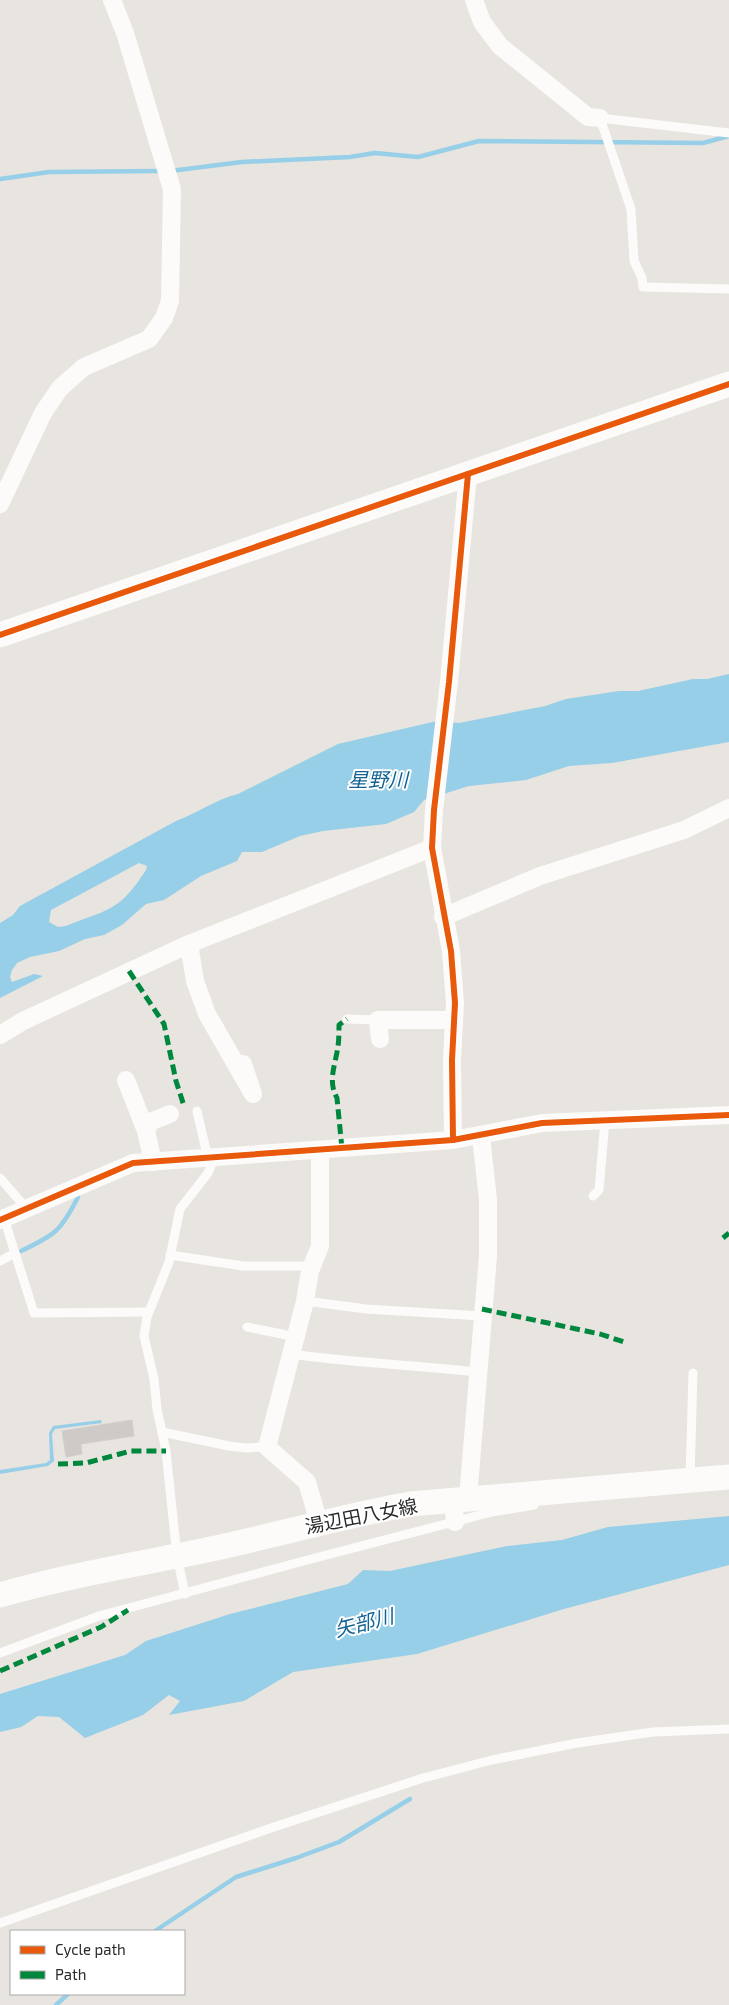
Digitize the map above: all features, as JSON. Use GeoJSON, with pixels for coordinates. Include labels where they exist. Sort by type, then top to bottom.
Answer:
{"type":"FeatureCollection","features":[{"type":"Feature","properties":{"kind":"street"},"geometry":{"type":"LineString","coordinates":[[0,504],[43,413],[60,388],[84,367],[149,339],[164,318],[170,301],[172,189],[125,33],[112,0]]}},
{"type":"Feature","properties":{"kind":"street"},"geometry":{"type":"LineString","coordinates":[[474,0],[482,22],[500,46],[588,116],[600,118]]}},
{"type":"Feature","properties":{"kind":"street"},"geometry":{"type":"LineString","coordinates":[[0,635],[729,384]]}},
{"type":"Feature","properties":{"kind":"street"},"geometry":{"type":"LineString","coordinates":[[453,1140],[452,1060],[455,1003],[451,951],[443,917],[432,848],[434,810],[449,682],[468,474]]}},
{"type":"Feature","properties":{"kind":"street"},"geometry":{"type":"LineString","coordinates":[[443,917],[540,876],[684,830],[729,808]]}},
{"type":"Feature","properties":{"kind":"street"},"geometry":{"type":"LineString","coordinates":[[0,1035],[23,1021],[189,944],[432,848]]}},
{"type":"Feature","properties":{"kind":"street"},"geometry":{"type":"LineString","coordinates":[[189,944],[195,981],[207,1014],[252,1094],[243,1064]]}},
{"type":"Feature","properties":{"kind":"street"},"geometry":{"type":"LineString","coordinates":[[380,1039],[378,1020],[454,1020]]}},
{"type":"Feature","properties":{"kind":"street"},"geometry":{"type":"LineString","coordinates":[[126,1080],[146,1131],[153,1162]]}},
{"type":"Feature","properties":{"kind":"street"},"geometry":{"type":"LineString","coordinates":[[146,1131],[150,1122],[170,1114]]}},
{"type":"Feature","properties":{"kind":"street"},"geometry":{"type":"LineString","coordinates":[[2,1219],[133,1163],[453,1140],[542,1123],[729,1115]]}},
{"type":"Feature","properties":{"kind":"street"},"geometry":{"type":"LineString","coordinates":[[459,1507],[477,1372],[488,1256],[488,1200],[481,1136]]}},
{"type":"Feature","properties":{"kind":"street"},"geometry":{"type":"LineString","coordinates":[[319,1523],[307,1482],[267,1447],[294,1346],[312,1266],[320,1246],[320,1151]]}},
{"type":"Feature","properties":{"kind":"street","name":"湯辺田八女線"},"geometry":{"type":"LineString","coordinates":[[0,1595],[53,1580],[177,1556],[363,1512],[459,1507],[625,1485],[729,1477]]}},
{"type":"Feature","properties":{"kind":"lane"},"geometry":{"type":"LineString","coordinates":[[729,133],[600,118],[631,209],[634,261],[642,278],[643,287],[729,290]]}},
{"type":"Feature","properties":{"kind":"lane"},"geometry":{"type":"LineString","coordinates":[[347,1019],[378,1020]]}},
{"type":"Feature","properties":{"kind":"lane"},"geometry":{"type":"LineString","coordinates":[[185,1594],[177,1556],[154,1379],[144,1336],[148,1312],[170,1255],[180,1209],[208,1173],[211,1158],[197,1111]]}},
{"type":"Feature","properties":{"kind":"lane"},"geometry":{"type":"LineString","coordinates":[[593,1196],[599,1190],[606,1120]]}},
{"type":"Feature","properties":{"kind":"lane"},"geometry":{"type":"LineString","coordinates":[[0,1178],[27,1209]]}},
{"type":"Feature","properties":{"kind":"lane"},"geometry":{"type":"LineString","coordinates":[[2,1219],[16,1253],[34,1313],[148,1312]]}},
{"type":"Feature","properties":{"kind":"lane"},"geometry":{"type":"LineString","coordinates":[[0,1261],[16,1253]]}},
{"type":"Feature","properties":{"kind":"lane"},"geometry":{"type":"LineString","coordinates":[[170,1255],[242,1266],[312,1266]]}},
{"type":"Feature","properties":{"kind":"lane"},"geometry":{"type":"LineString","coordinates":[[305,1301],[366,1309],[482,1316]]}},
{"type":"Feature","properties":{"kind":"lane"},"geometry":{"type":"LineString","coordinates":[[247,1327],[294,1346],[340,1361],[384,1362],[477,1372]]}},
{"type":"Feature","properties":{"kind":"lane"},"geometry":{"type":"LineString","coordinates":[[690,1480],[693,1374]]}},
{"type":"Feature","properties":{"kind":"lane"},"geometry":{"type":"LineString","coordinates":[[162,1432],[230,1446],[246,1448],[267,1447]]}},
{"type":"Feature","properties":{"kind":"lane"},"geometry":{"type":"LineString","coordinates":[[551,1502],[625,1485]]}},
{"type":"Feature","properties":{"kind":"lane"},"geometry":{"type":"LineString","coordinates":[[0,1653],[99,1616],[315,1558],[459,1507],[492,1512],[541,1504]]}},
{"type":"Feature","properties":{"kind":"lane"},"geometry":{"type":"LineString","coordinates":[[0,1923],[271,1828],[422,1778],[492,1760],[577,1743],[653,1732],[729,1729]]}},
{"type":"Feature","properties":{"kind":"water","name":"星野川"},"geometry":{"type":"Polygon","coordinates":[[[729,674],[729,742],[612,763],[569,766],[526,780],[469,786],[424,800],[414,812],[386,824],[323,831],[300,836],[262,852],[242,852],[237,861],[201,876],[164,900],[146,904],[122,925],[104,935],[85,939],[59,951],[30,957],[17,963],[10,977],[12,982],[34,974],[43,976],[0,998],[0,923],[13,915],[20,906],[176,821],[222,799],[238,794],[338,744],[437,721],[459,723],[545,706],[566,699],[619,691],[638,691],[693,679],[707,679],[729,674]],[[139,863],[51,910],[49,922],[58,927],[66,926],[112,907],[120,902],[137,884],[147,866],[139,863]]]}},
{"type":"Feature","properties":{"kind":"water"},"geometry":{"type":"Polygon","coordinates":[[[101,1420],[102,1423],[55,1429],[52,1434],[54,1461],[48,1466],[0,1474],[0,1470],[46,1463],[50,1460],[49,1433],[53,1426],[101,1420]]]}},
{"type":"Feature","properties":{"kind":"water","name":"矢部川"},"geometry":{"type":"Polygon","coordinates":[[[729,1516],[729,1565],[564,1609],[417,1654],[293,1672],[244,1701],[169,1715],[180,1701],[169,1695],[143,1715],[85,1738],[59,1717],[38,1716],[21,1727],[0,1732],[0,1694],[125,1655],[146,1641],[230,1614],[348,1584],[363,1570],[390,1571],[507,1546],[562,1540],[608,1527],[729,1516]]]}},
{"type":"Feature","properties":{"kind":"building"},"geometry":{"type":"Polygon","coordinates":[[[132,1420],[134,1436],[81,1444],[82,1454],[66,1457],[62,1431],[132,1420]]]}},
{"type":"Feature","properties":{"kind":"waterway"},"geometry":{"type":"LineString","coordinates":[[170,171],[242,162],[350,157],[375,153],[418,157],[479,141],[703,143],[729,136]]}},
{"type":"Feature","properties":{"kind":"waterway"},"geometry":{"type":"LineString","coordinates":[[0,179],[49,172],[162,171]]}},
{"type":"Feature","properties":{"kind":"waterway"},"geometry":{"type":"LineString","coordinates":[[21,1251],[42,1241],[56,1231],[67,1218],[78,1197]]}},
{"type":"Feature","properties":{"kind":"waterway"},"geometry":{"type":"LineString","coordinates":[[156,1930],[236,1877],[339,1842],[410,1799]]}},
{"type":"Feature","properties":{"kind":"waterway"},"geometry":{"type":"LineString","coordinates":[[56,2005],[67,1995]]}},
{"type":"Feature","properties":{"kind":"marked path"},"geometry":{"type":"LineString","coordinates":[[129,971],[164,1024],[176,1081],[184,1106]]}},
{"type":"Feature","properties":{"kind":"marked path"},"geometry":{"type":"LineString","coordinates":[[342,1149],[337,1098],[332,1079],[339,1025],[347,1019]]}},
{"type":"Feature","properties":{"kind":"marked path"},"geometry":{"type":"LineString","coordinates":[[723,1238],[729,1233]]}},
{"type":"Feature","properties":{"kind":"marked path"},"geometry":{"type":"LineString","coordinates":[[482,1309],[600,1334],[627,1343]]}},
{"type":"Feature","properties":{"kind":"marked path"},"geometry":{"type":"LineString","coordinates":[[58,1464],[86,1463],[131,1451],[166,1451]]}},
{"type":"Feature","properties":{"kind":"marked path"},"geometry":{"type":"LineString","coordinates":[[0,1671],[101,1627],[128,1610]]}},
{"type":"Feature","properties":{"kind":"cycle path"},"geometry":{"type":"LineString","coordinates":[[0,635],[729,384]]}},
{"type":"Feature","properties":{"kind":"cycle path"},"geometry":{"type":"LineString","coordinates":[[453,1140],[452,1060],[455,1003],[451,951],[432,848],[434,810],[449,682],[468,474]]}},
{"type":"Feature","properties":{"kind":"cycle path"},"geometry":{"type":"LineString","coordinates":[[0,1220],[133,1163],[453,1140],[542,1123],[729,1115]]}}]}
